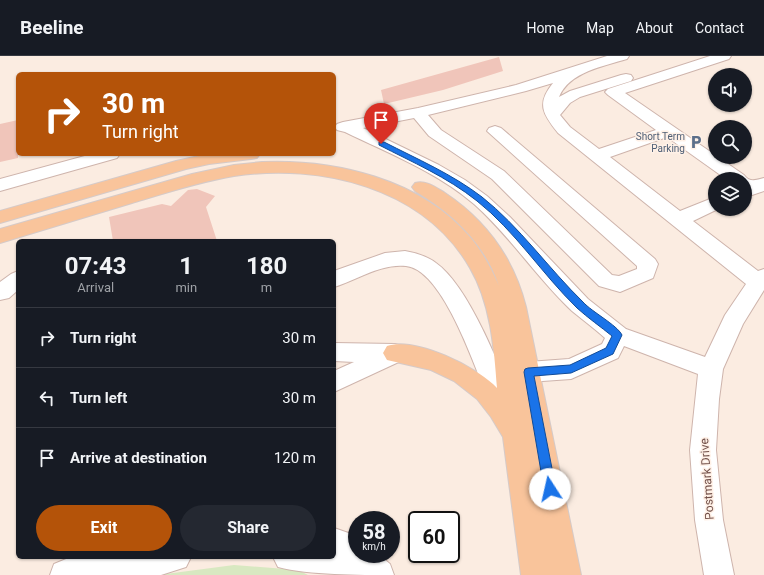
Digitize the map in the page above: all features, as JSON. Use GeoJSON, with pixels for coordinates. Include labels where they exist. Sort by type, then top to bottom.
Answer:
{"type":"FeatureCollection","features":[{"type":"Feature","properties":{"kind":"main road"},"geometry":{"type":"LineString","coordinates":[[0,217],[182,165],[209,159],[234,156]]}},
{"type":"Feature","properties":{"kind":"main road"},"geometry":{"type":"LineString","coordinates":[[318,156],[356,162],[388,172],[428,191],[450,205],[469,222],[488,243],[503,268],[513,301],[528,372],[566,575]]}},
{"type":"Feature","properties":{"kind":"main road"},"geometry":{"type":"LineString","coordinates":[[0,236],[196,179],[250,168],[312,169],[337,173],[384,186],[409,196],[433,211],[469,248],[483,272],[494,296],[502,329],[515,437],[536,575]]}},
{"type":"Feature","properties":{"kind":"main road"},"geometry":{"type":"LineString","coordinates":[[395,353],[442,364],[478,384],[495,404],[515,437]]}},
{"type":"Feature","properties":{"kind":"street"},"geometry":{"type":"LineString","coordinates":[[341,127],[418,114],[521,88],[622,56]]}},
{"type":"Feature","properties":{"kind":"street"},"geometry":{"type":"LineString","coordinates":[[552,114],[565,100],[575,94],[696,56]]}},
{"type":"Feature","properties":{"kind":"street"},"geometry":{"type":"LineString","coordinates":[[724,56],[613,92],[728,172]]}},
{"type":"Feature","properties":{"kind":"street"},"geometry":{"type":"LineString","coordinates":[[582,68],[564,80],[556,89],[552,99],[552,114],[564,130],[678,220],[761,279]]}},
{"type":"Feature","properties":{"kind":"street"},"geometry":{"type":"LineString","coordinates":[[418,114],[435,133],[498,175],[606,281],[620,284],[646,273],[648,264],[495,131]]}},
{"type":"Feature","properties":{"kind":"street"},"geometry":{"type":"LineString","coordinates":[[381,144],[389,132],[418,114]]}},
{"type":"Feature","properties":{"kind":"street"},"geometry":{"type":"LineString","coordinates":[[341,127],[433,169],[459,184],[480,200],[503,222],[580,305],[618,335],[711,369]]}},
{"type":"Feature","properties":{"kind":"street"},"geometry":{"type":"LineString","coordinates":[[596,156],[668,131]]}},
{"type":"Feature","properties":{"kind":"street"},"geometry":{"type":"LineString","coordinates":[[0,185],[104,156]]}},
{"type":"Feature","properties":{"kind":"street"},"geometry":{"type":"LineString","coordinates":[[678,220],[708,206]]}},
{"type":"Feature","properties":{"kind":"street"},"geometry":{"type":"LineString","coordinates":[[336,278],[383,261],[398,259],[416,260],[427,266],[437,275],[448,290],[469,326],[485,361],[515,437]]}},
{"type":"Feature","properties":{"kind":"street","name":"Postmark Drive"},"geometry":{"type":"LineString","coordinates":[[719,575],[709,520],[703,450],[706,406],[711,369],[733,321],[761,279]]}},
{"type":"Feature","properties":{"kind":"street"},"geometry":{"type":"LineString","coordinates":[[6,295],[16,282]]}},
{"type":"Feature","properties":{"kind":"street"},"geometry":{"type":"LineString","coordinates":[[528,372],[571,369],[610,351],[618,335]]}},
{"type":"Feature","properties":{"kind":"street"},"geometry":{"type":"LineString","coordinates":[[336,352],[395,353]]}},
{"type":"Feature","properties":{"kind":"street"},"geometry":{"type":"LineString","coordinates":[[336,381],[395,353]]}},
{"type":"Feature","properties":{"kind":"street"},"geometry":{"type":"LineString","coordinates":[[336,543],[348,547]]}},
{"type":"Feature","properties":{"kind":"street"},"geometry":{"type":"LineString","coordinates":[[65,575],[100,559]]}},
{"type":"Feature","properties":{"kind":"street"},"geometry":{"type":"LineString","coordinates":[[106,575],[114,571],[167,559]]}},
{"type":"Feature","properties":{"kind":"street"},"geometry":{"type":"LineString","coordinates":[[298,559],[330,565],[351,575]]}},
{"type":"Feature","properties":{"kind":"street"},"geometry":{"type":"LineString","coordinates":[[366,563],[379,575]]}},
{"type":"Feature","properties":{"kind":"green space"},"geometry":{"type":"Polygon","coordinates":[[[234,565],[298,570],[308,575],[158,575],[234,565]]]}},
{"type":"Feature","properties":{"kind":"building"},"geometry":{"type":"Polygon","coordinates":[[[499,57],[503,71],[443,90],[384,104],[381,90],[499,57]]]}},
{"type":"Feature","properties":{"kind":"building"},"geometry":{"type":"Polygon","coordinates":[[[16,120],[16,156],[18,156],[18,158],[0,162],[0,124],[16,120]]]}},
{"type":"Feature","properties":{"kind":"building"},"geometry":{"type":"Polygon","coordinates":[[[197,189],[215,196],[206,207],[216,239],[113,239],[109,217],[162,204],[171,206],[188,190],[197,189]]]}},
{"type":"Feature","properties":{"kind":"place","name":"Short Term Parking"},"geometry":{"type":"Point","coordinates":[696,142]}},
{"type":"Feature","properties":{"kind":"route"},"geometry":{"type":"LineString","coordinates":[[381,144],[433,169],[459,184],[480,200],[503,222],[580,305],[618,335],[610,351],[571,369],[528,372],[550,489]]}}]}
